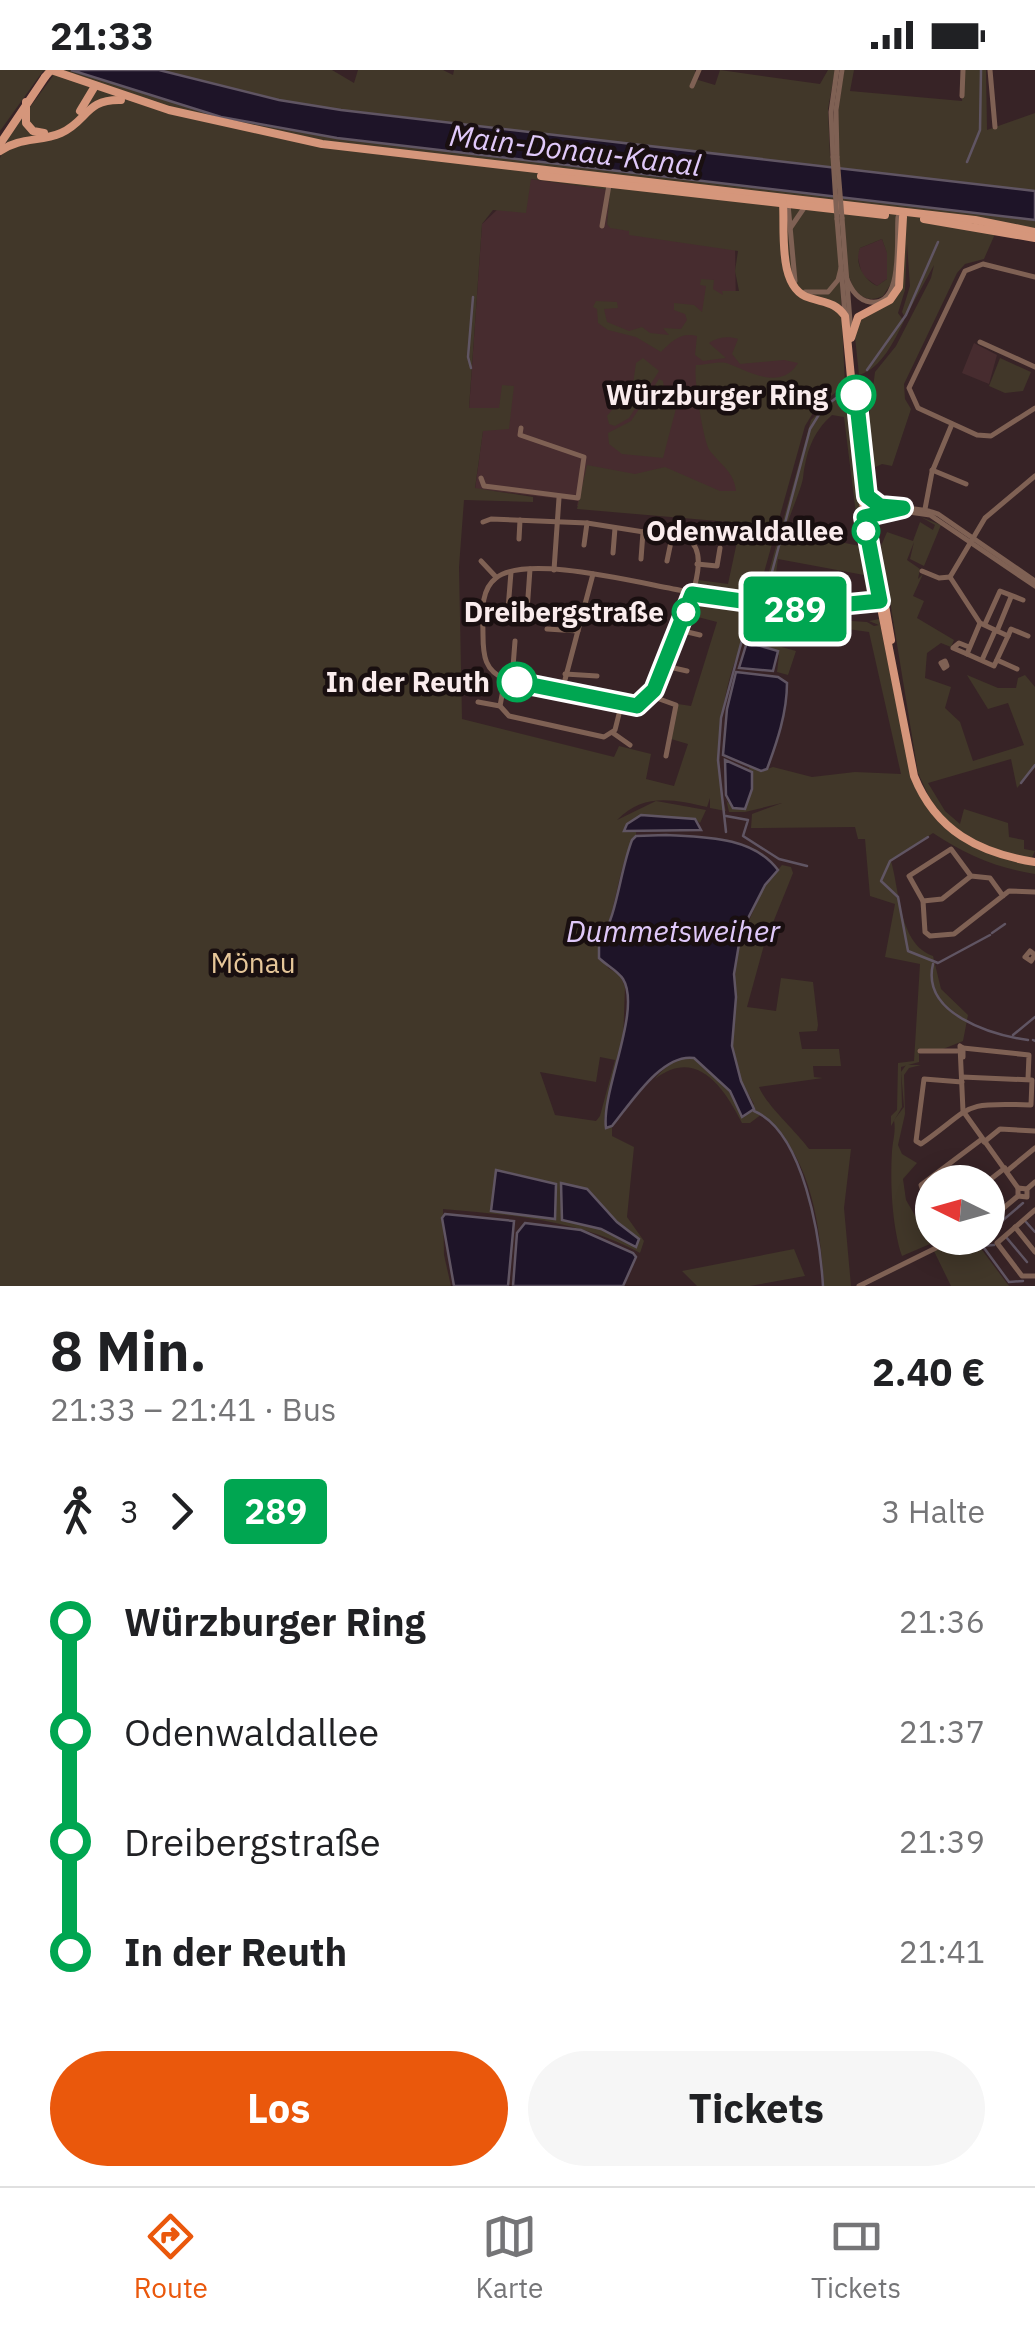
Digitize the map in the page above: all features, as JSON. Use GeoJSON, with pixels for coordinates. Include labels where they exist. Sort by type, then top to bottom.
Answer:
{"type":"FeatureCollection","features":[{"type":"Feature","properties":{"kind":"main road"},"geometry":{"type":"LineString","coordinates":[[0,148],[26,102],[50,72],[121,100],[322,144],[493,164],[608,183],[975,220],[1035,235]]}},
{"type":"Feature","properties":{"kind":"main road"},"geometry":{"type":"LineString","coordinates":[[26,102],[24,114],[29,128],[52,133],[74,120],[92,88]]}},
{"type":"Feature","properties":{"kind":"main road"},"geometry":{"type":"LineString","coordinates":[[87,109],[92,88]]}},
{"type":"Feature","properties":{"kind":"main road"},"geometry":{"type":"LineString","coordinates":[[92,88],[169,110]]}},
{"type":"Feature","properties":{"kind":"main road"},"geometry":{"type":"LineString","coordinates":[[0,148],[66,130],[87,109],[106,100],[121,100]]}},
{"type":"Feature","properties":{"kind":"main road"},"geometry":{"type":"LineString","coordinates":[[786,201],[900,214]]}},
{"type":"Feature","properties":{"kind":"main road"},"geometry":{"type":"LineString","coordinates":[[786,201],[790,282],[799,294],[830,302],[845,316],[868,516],[914,776],[928,806],[943,824],[967,842],[997,855],[1035,862]]}},
{"type":"Feature","properties":{"kind":"main road"},"geometry":{"type":"LineString","coordinates":[[852,375],[851,334],[862,313],[890,300],[899,287],[900,214]]}},
{"type":"Feature","properties":{"kind":"main road"},"geometry":{"type":"LineString","coordinates":[[853,387],[868,516]]}},
{"type":"Feature","properties":{"kind":"street"},"geometry":{"type":"LineString","coordinates":[[692,86],[700,70]]}},
{"type":"Feature","properties":{"kind":"street"},"geometry":{"type":"LineString","coordinates":[[839,70],[831,112],[846,277],[845,316]]}},
{"type":"Feature","properties":{"kind":"street"},"geometry":{"type":"LineString","coordinates":[[962,96],[963,70]]}},
{"type":"Feature","properties":{"kind":"street"},"geometry":{"type":"LineString","coordinates":[[990,70],[995,127]]}},
{"type":"Feature","properties":{"kind":"street"},"geometry":{"type":"LineString","coordinates":[[602,226],[608,183]]}},
{"type":"Feature","properties":{"kind":"street"},"geometry":{"type":"LineString","coordinates":[[786,201],[792,271],[803,291],[813,295],[828,292],[838,280],[841,268]]}},
{"type":"Feature","properties":{"kind":"street"},"geometry":{"type":"LineString","coordinates":[[790,230],[797,214],[808,206]]}},
{"type":"Feature","properties":{"kind":"street"},"geometry":{"type":"LineString","coordinates":[[875,214],[891,222],[897,231]]}},
{"type":"Feature","properties":{"kind":"street"},"geometry":{"type":"LineString","coordinates":[[846,277],[854,293],[867,301],[878,301],[889,294],[896,278],[900,214]]}},
{"type":"Feature","properties":{"kind":"street"},"geometry":{"type":"LineString","coordinates":[[840,218],[841,268],[851,334]]}},
{"type":"Feature","properties":{"kind":"street"},"geometry":{"type":"LineString","coordinates":[[1034,410],[991,436],[918,408],[908,388],[962,275],[970,268],[983,264],[1035,277]]}},
{"type":"Feature","properties":{"kind":"street"},"geometry":{"type":"LineString","coordinates":[[980,342],[1035,366]]}},
{"type":"Feature","properties":{"kind":"street"},"geometry":{"type":"LineString","coordinates":[[925,509],[932,470],[952,424]]}},
{"type":"Feature","properties":{"kind":"street"},"geometry":{"type":"LineString","coordinates":[[481,478],[484,486],[578,498],[584,457],[520,436],[521,428]]}},
{"type":"Feature","properties":{"kind":"street"},"geometry":{"type":"LineString","coordinates":[[932,470],[966,484]]}},
{"type":"Feature","properties":{"kind":"street"},"geometry":{"type":"LineString","coordinates":[[950,577],[969,539],[994,507],[1035,476]]}},
{"type":"Feature","properties":{"kind":"street"},"geometry":{"type":"LineString","coordinates":[[867,496],[880,506],[925,509],[1035,584]]}},
{"type":"Feature","properties":{"kind":"street"},"geometry":{"type":"LineString","coordinates":[[554,570],[559,498]]}},
{"type":"Feature","properties":{"kind":"street"},"geometry":{"type":"LineString","coordinates":[[868,516],[903,508]]}},
{"type":"Feature","properties":{"kind":"street"},"geometry":{"type":"LineString","coordinates":[[868,516],[925,514],[969,539]]}},
{"type":"Feature","properties":{"kind":"street"},"geometry":{"type":"LineString","coordinates":[[483,522],[491,519],[587,524],[694,543],[699,553],[692,594],[651,696],[637,706],[622,705],[508,680],[490,669],[484,652],[484,599],[496,578],[530,570],[594,574],[692,594],[770,608],[835,608],[882,600]]}},
{"type":"Feature","properties":{"kind":"street"},"geometry":{"type":"LineString","coordinates":[[518,539],[520,520]]}},
{"type":"Feature","properties":{"kind":"street"},"geometry":{"type":"LineString","coordinates":[[584,545],[587,524]]}},
{"type":"Feature","properties":{"kind":"street"},"geometry":{"type":"LineString","coordinates":[[613,553],[615,528]]}},
{"type":"Feature","properties":{"kind":"street"},"geometry":{"type":"LineString","coordinates":[[641,559],[644,532]]}},
{"type":"Feature","properties":{"kind":"street"},"geometry":{"type":"LineString","coordinates":[[668,560],[672,537]]}},
{"type":"Feature","properties":{"kind":"street"},"geometry":{"type":"LineString","coordinates":[[698,564],[717,566],[720,548]]}},
{"type":"Feature","properties":{"kind":"street"},"geometry":{"type":"LineString","coordinates":[[481,561],[496,578]]}},
{"type":"Feature","properties":{"kind":"street"},"geometry":{"type":"LineString","coordinates":[[527,611],[530,570]]}},
{"type":"Feature","properties":{"kind":"street"},"geometry":{"type":"LineString","coordinates":[[922,571],[939,578],[950,577]]}},
{"type":"Feature","properties":{"kind":"street"},"geometry":{"type":"LineString","coordinates":[[508,609],[511,572]]}},
{"type":"Feature","properties":{"kind":"street"},"geometry":{"type":"LineString","coordinates":[[562,692],[594,574]]}},
{"type":"Feature","properties":{"kind":"street"},"geometry":{"type":"LineString","coordinates":[[950,577],[982,624],[1008,636]]}},
{"type":"Feature","properties":{"kind":"street"},"geometry":{"type":"LineString","coordinates":[[968,650],[1000,591],[1023,600]]}},
{"type":"Feature","properties":{"kind":"street"},"geometry":{"type":"LineString","coordinates":[[981,660],[1012,596]]}},
{"type":"Feature","properties":{"kind":"street"},"geometry":{"type":"LineString","coordinates":[[584,616],[623,618]]}},
{"type":"Feature","properties":{"kind":"street"},"geometry":{"type":"LineString","coordinates":[[547,628],[578,631]]}},
{"type":"Feature","properties":{"kind":"street"},"geometry":{"type":"LineString","coordinates":[[946,662],[952,648],[960,643],[994,666],[1011,629],[1028,636]]}},
{"type":"Feature","properties":{"kind":"street"},"geometry":{"type":"LineString","coordinates":[[679,630],[700,635]]}},
{"type":"Feature","properties":{"kind":"street"},"geometry":{"type":"LineString","coordinates":[[500,706],[514,641]]}},
{"type":"Feature","properties":{"kind":"street"},"geometry":{"type":"LineString","coordinates":[[997,660],[1017,668]]}},
{"type":"Feature","properties":{"kind":"street"},"geometry":{"type":"LineString","coordinates":[[664,666],[687,671]]}},
{"type":"Feature","properties":{"kind":"street"},"geometry":{"type":"LineString","coordinates":[[566,674],[596,676]]}},
{"type":"Feature","properties":{"kind":"street"},"geometry":{"type":"LineString","coordinates":[[651,696],[676,705],[666,756]]}},
{"type":"Feature","properties":{"kind":"street"},"geometry":{"type":"LineString","coordinates":[[478,702],[500,706],[509,716],[601,737],[613,733]]}},
{"type":"Feature","properties":{"kind":"street"},"geometry":{"type":"LineString","coordinates":[[613,733],[622,705]]}},
{"type":"Feature","properties":{"kind":"street"},"geometry":{"type":"LineString","coordinates":[[613,733],[630,745]]}},
{"type":"Feature","properties":{"kind":"street"},"geometry":{"type":"LineString","coordinates":[[971,876],[952,850],[909,874],[923,901],[924,932],[930,936],[954,934],[1014,890],[1035,892]]}},
{"type":"Feature","properties":{"kind":"street"},"geometry":{"type":"LineString","coordinates":[[923,901],[942,899],[971,876],[990,878],[1003,896]]}},
{"type":"Feature","properties":{"kind":"street"},"geometry":{"type":"LineString","coordinates":[[920,1051],[1029,1055],[1028,1080]]}},
{"type":"Feature","properties":{"kind":"street"},"geometry":{"type":"LineString","coordinates":[[961,1052],[963,1111],[1018,1192],[1035,1209],[997,1245],[1022,1276],[1035,1276]]}},
{"type":"Feature","properties":{"kind":"street"},"geometry":{"type":"LineString","coordinates":[[924,1080],[1028,1080],[1032,1080],[1031,1105],[978,1103],[921,1144],[916,1141],[924,1080]]}},
{"type":"Feature","properties":{"kind":"street"},"geometry":{"type":"LineString","coordinates":[[949,1165],[1000,1129],[1035,1130]]}},
{"type":"Feature","properties":{"kind":"street"},"geometry":{"type":"LineString","coordinates":[[1006,1169],[1035,1148]]}},
{"type":"Feature","properties":{"kind":"street"},"geometry":{"type":"LineString","coordinates":[[1005,1205],[1035,1182]]}},
{"type":"Feature","properties":{"kind":"street"},"geometry":{"type":"LineString","coordinates":[[1027,1189],[1027,1197]]}},
{"type":"Feature","properties":{"kind":"street"},"geometry":{"type":"LineString","coordinates":[[1015,1228],[1035,1252]]}},
{"type":"Feature","properties":{"kind":"street"},"geometry":{"type":"LineString","coordinates":[[859,1286],[922,1255]]}},
{"type":"Feature","properties":{"kind":"shaded area"},"geometry":{"type":"Polygon","coordinates":[[[530,179],[611,190],[607,224],[735,237],[736,314],[806,325],[775,526],[577,506],[578,501],[475,489],[483,430],[500,408],[469,409],[482,224],[530,179]]]}},
{"type":"Feature","properties":{"kind":"shaded area"},"geometry":{"type":"Polygon","coordinates":[[[882,239],[887,252],[887,279],[877,286],[862,275],[857,254],[860,248],[882,239]]]}},
{"type":"Feature","properties":{"kind":"shaded area"},"geometry":{"type":"Polygon","coordinates":[[[974,343],[997,355],[989,384],[962,373],[974,343]]]}},
{"type":"Feature","properties":{"kind":"green space","name":"Mönau"},"geometry":{"type":"Polygon","coordinates":[[[0,70],[71,70],[221,117],[337,138],[1035,220],[1035,230],[995,234],[984,259],[965,264],[957,273],[904,384],[905,399],[911,409],[892,466],[882,464],[871,469],[867,435],[875,372],[896,346],[934,265],[905,318],[902,312],[910,286],[907,244],[905,290],[898,313],[904,321],[881,360],[859,375],[855,337],[861,317],[897,295],[896,237],[894,279],[883,296],[867,298],[858,294],[850,279],[840,279],[845,385],[816,408],[805,426],[758,594],[750,599],[697,586],[698,580],[728,584],[741,523],[577,509],[587,465],[635,474],[665,467],[720,491],[736,491],[730,474],[707,445],[696,365],[726,363],[774,378],[791,371],[798,363],[784,360],[740,364],[732,354],[738,339],[731,338],[709,343],[726,358],[703,361],[695,355],[697,336],[691,335],[677,338],[661,352],[636,337],[608,330],[598,323],[597,309],[593,307],[596,301],[617,302],[618,308],[604,309],[607,322],[629,331],[642,327],[650,333],[669,335],[663,328],[681,329],[687,320],[685,314],[674,310],[674,303],[694,305],[702,312],[706,286],[700,285],[701,279],[714,280],[713,289],[723,295],[722,291],[739,291],[735,271],[738,251],[629,235],[629,231],[607,224],[610,190],[531,179],[526,213],[493,210],[482,224],[469,408],[499,408],[502,385],[514,386],[509,429],[483,431],[475,488],[533,497],[533,502],[464,500],[459,567],[462,719],[614,757],[619,746],[651,754],[646,779],[674,786],[688,744],[671,739],[678,704],[691,706],[717,622],[690,615],[695,603],[776,616],[867,622],[874,626],[879,625],[869,621],[879,619],[912,780],[922,799],[962,839],[996,855],[1035,866],[1035,874],[994,864],[933,833],[891,861],[907,929],[922,950],[933,956],[941,989],[968,1015],[963,1041],[943,1049],[919,1049],[919,1062],[901,1067],[902,1107],[891,1126],[891,1116],[897,1110],[898,1063],[914,1061],[920,964],[885,957],[895,904],[870,896],[865,839],[858,839],[855,827],[751,828],[752,814],[782,803],[729,812],[726,799],[728,803],[752,789],[749,767],[761,771],[773,767],[812,777],[855,772],[901,774],[869,632],[776,619],[770,636],[762,634],[757,640],[796,651],[788,675],[777,672],[779,655],[745,640],[730,677],[720,748],[726,811],[710,808],[710,798],[707,807],[659,800],[637,805],[617,820],[656,801],[706,810],[700,823],[695,819],[641,815],[625,831],[636,830],[636,836],[624,861],[610,918],[599,944],[608,968],[620,975],[625,987],[623,1042],[604,1118],[606,1127],[612,1126],[612,1136],[634,1147],[627,1217],[644,1241],[640,1253],[569,1226],[443,1209],[444,1255],[451,1286],[0,1286],[0,158],[10,134],[53,76],[43,71],[0,131],[0,70]],[[882,239],[860,248],[858,254],[861,270],[877,286],[887,279],[887,253],[882,239]],[[600,1057],[596,1082],[540,1072],[555,1115],[596,1121],[600,1116],[615,1060],[600,1057]]]}},
{"type":"Feature","properties":{"kind":"green space"},"geometry":{"type":"Polygon","coordinates":[[[159,70],[332,70],[354,83],[358,70],[443,70],[453,75],[454,70],[695,70],[695,79],[715,85],[720,70],[820,84],[828,70],[835,70],[828,109],[830,157],[839,160],[838,111],[844,70],[854,70],[850,91],[962,101],[965,70],[986,70],[987,130],[1035,113],[1035,191],[341,110],[279,100],[159,70]]]}},
{"type":"Feature","properties":{"kind":"green space"},"geometry":{"type":"Polygon","coordinates":[[[643,358],[659,371],[629,418],[615,426],[609,424],[607,416],[616,405],[619,384],[633,384],[636,363],[643,358]]]}},
{"type":"Feature","properties":{"kind":"green space"},"geometry":{"type":"Polygon","coordinates":[[[1000,358],[1031,372],[1023,391],[1005,393],[989,386],[1000,358]]]}},
{"type":"Feature","properties":{"kind":"green space"},"geometry":{"type":"Polygon","coordinates":[[[659,379],[665,394],[679,397],[663,458],[622,454],[609,444],[608,433],[631,421],[659,379]]]}},
{"type":"Feature","properties":{"kind":"green space"},"geometry":{"type":"Polygon","coordinates":[[[841,392],[851,421],[874,595],[806,606],[760,604],[811,420],[841,392]],[[832,415],[811,444],[785,531],[860,546],[844,417],[832,415]],[[778,559],[772,601],[816,603],[866,591],[864,575],[778,559]]]}},
{"type":"Feature","properties":{"kind":"green space"},"geometry":{"type":"Polygon","coordinates":[[[921,517],[941,525],[924,566],[910,559],[914,542],[907,560],[920,569],[918,579],[923,574],[913,596],[924,601],[917,618],[954,640],[951,647],[941,643],[927,653],[925,678],[951,687],[945,708],[960,722],[973,761],[1024,745],[1008,703],[988,709],[967,675],[998,688],[1016,688],[1018,678],[1025,675],[1035,687],[1035,768],[1017,788],[1011,759],[928,783],[945,811],[960,824],[964,809],[1008,823],[1009,837],[1024,840],[1024,849],[1035,851],[1035,860],[997,852],[963,836],[936,812],[925,796],[916,778],[932,806],[950,824],[931,801],[918,773],[881,546],[887,532],[913,541],[920,522],[933,530],[935,525],[921,517]]]}},
{"type":"Feature","properties":{"kind":"green space"},"geometry":{"type":"Polygon","coordinates":[[[782,865],[791,867],[793,873],[764,945],[747,1007],[776,1011],[781,978],[813,982],[818,1025],[817,1031],[799,1032],[802,1049],[839,1049],[841,1066],[813,1066],[814,1077],[823,1078],[759,1087],[809,1149],[851,1149],[844,1208],[851,1286],[824,1286],[820,1239],[810,1193],[803,1171],[779,1131],[762,1114],[750,1123],[742,1123],[727,1096],[696,1069],[670,1070],[655,1079],[673,1063],[694,1058],[730,1091],[741,1114],[754,1104],[741,1081],[731,1037],[737,947],[765,885],[782,865]]]}},
{"type":"Feature","properties":{"kind":"green space"},"geometry":{"type":"Polygon","coordinates":[[[906,1065],[921,1065],[909,1068],[904,1075],[905,1114],[898,1145],[902,1154],[917,1163],[903,1179],[906,1200],[915,1216],[915,1250],[902,1256],[894,1218],[891,1163],[894,1120],[904,1107],[901,1072],[906,1065]]]}},
{"type":"Feature","properties":{"kind":"green space"},"geometry":{"type":"Polygon","coordinates":[[[794,1249],[805,1276],[750,1286],[697,1286],[682,1271],[794,1249]]]}},
{"type":"Feature","properties":{"kind":"green space"},"geometry":{"type":"Polygon","coordinates":[[[936,1255],[986,1255],[1009,1286],[951,1286],[936,1255]]]}},
{"type":"Feature","properties":{"kind":"water","name":"Main-Donau-Kanal"},"geometry":{"type":"Polygon","coordinates":[[[71,70],[159,70],[279,100],[341,110],[1035,191],[1035,220],[337,138],[221,117],[71,70]]]}},
{"type":"Feature","properties":{"kind":"water"},"geometry":{"type":"Polygon","coordinates":[[[747,642],[778,651],[773,671],[739,668],[747,642]]]}},
{"type":"Feature","properties":{"kind":"water"},"geometry":{"type":"Polygon","coordinates":[[[736,672],[778,677],[787,683],[778,738],[767,769],[761,771],[723,755],[727,709],[736,672]]]}},
{"type":"Feature","properties":{"kind":"water"},"geometry":{"type":"Polygon","coordinates":[[[725,760],[752,772],[752,789],[745,809],[733,808],[726,795],[725,760]]]}},
{"type":"Feature","properties":{"kind":"water"},"geometry":{"type":"Polygon","coordinates":[[[641,815],[695,819],[701,830],[624,831],[627,824],[641,815]]]}},
{"type":"Feature","properties":{"kind":"water","name":"Dummetsweiher"},"geometry":{"type":"Polygon","coordinates":[[[636,836],[726,840],[755,850],[778,870],[765,885],[741,932],[734,974],[732,1046],[741,1081],[754,1109],[742,1117],[730,1091],[694,1058],[682,1059],[659,1071],[612,1126],[606,1128],[628,993],[621,976],[599,958],[599,944],[610,920],[632,840],[636,836]]]}},
{"type":"Feature","properties":{"kind":"water"},"geometry":{"type":"Polygon","coordinates":[[[496,1170],[556,1184],[555,1219],[491,1211],[496,1170]]]}},
{"type":"Feature","properties":{"kind":"water"},"geometry":{"type":"Polygon","coordinates":[[[561,1183],[587,1189],[639,1239],[636,1247],[601,1229],[562,1220],[561,1183]]]}},
{"type":"Feature","properties":{"kind":"water"},"geometry":{"type":"Polygon","coordinates":[[[445,1214],[514,1221],[508,1286],[454,1286],[442,1218],[445,1214]]]}},
{"type":"Feature","properties":{"kind":"water"},"geometry":{"type":"Polygon","coordinates":[[[525,1223],[581,1230],[633,1253],[636,1257],[623,1286],[513,1286],[517,1233],[525,1223]]]}},
{"type":"Feature","properties":{"kind":"waterway"},"geometry":{"type":"LineString","coordinates":[[967,162],[980,130],[981,70]]}},
{"type":"Feature","properties":{"kind":"waterway"},"geometry":{"type":"LineString","coordinates":[[867,370],[906,315],[938,242]]}},
{"type":"Feature","properties":{"kind":"waterway"},"geometry":{"type":"LineString","coordinates":[[471,368],[468,357],[473,297]]}},
{"type":"Feature","properties":{"kind":"waterway"},"geometry":{"type":"LineString","coordinates":[[764,602],[810,429],[823,408],[840,395]]}},
{"type":"Feature","properties":{"kind":"waterway"},"geometry":{"type":"LineString","coordinates":[[726,832],[718,760],[721,718],[742,640],[755,631]]}},
{"type":"Feature","properties":{"kind":"waterway"},"geometry":{"type":"LineString","coordinates":[[1021,783],[1035,765]]}},
{"type":"Feature","properties":{"kind":"waterway"},"geometry":{"type":"LineString","coordinates":[[726,816],[748,820],[743,836],[779,859],[807,866]]}},
{"type":"Feature","properties":{"kind":"waterway"},"geometry":{"type":"LineString","coordinates":[[928,837],[890,861],[881,881],[898,897],[908,951],[938,963],[990,935]]}},
{"type":"Feature","properties":{"kind":"waterway"},"geometry":{"type":"LineString","coordinates":[[992,933],[1005,924]]}},
{"type":"Feature","properties":{"kind":"waterway"},"geometry":{"type":"LineString","coordinates":[[933,964],[932,981],[948,1009],[979,1027],[1028,1040]]}},
{"type":"Feature","properties":{"kind":"waterway"},"geometry":{"type":"LineString","coordinates":[[1013,1035],[1035,1017]]}},
{"type":"Feature","properties":{"kind":"waterway"},"geometry":{"type":"LineString","coordinates":[[754,1111],[771,1123],[797,1163],[813,1215],[823,1286]]}},
{"type":"Feature","properties":{"kind":"waterway"},"geometry":{"type":"LineString","coordinates":[[1005,1218],[1023,1203]]}},
{"type":"Feature","properties":{"kind":"waterway"},"geometry":{"type":"LineString","coordinates":[[1026,1222],[1035,1232]]}},
{"type":"Feature","properties":{"kind":"waterway"},"geometry":{"type":"LineString","coordinates":[[1006,1237],[1027,1262]]}},
{"type":"Feature","properties":{"kind":"waterway"},"geometry":{"type":"LineString","coordinates":[[989,1255],[1009,1282],[1023,1281]]}},
{"type":"Feature","properties":{"kind":"bus line","name":"289"},"geometry":{"type":"LineString","coordinates":[[517,682],[637,706],[654,690],[692,594],[770,608],[835,608],[873,599],[880,601],[864,517],[903,508],[874,504],[867,496],[856,395]]}},
{"type":"Feature","properties":{"kind":"place","name":"Würzburger Ring"},"geometry":{"type":"Point","coordinates":[856,395]}},
{"type":"Feature","properties":{"kind":"place","name":"Odenwaldallee"},"geometry":{"type":"Point","coordinates":[866,531]}},
{"type":"Feature","properties":{"kind":"place","name":"Dreibergstraße"},"geometry":{"type":"Point","coordinates":[686,612]}},
{"type":"Feature","properties":{"kind":"place","name":"In der Reuth"},"geometry":{"type":"Point","coordinates":[517,682]}}]}
